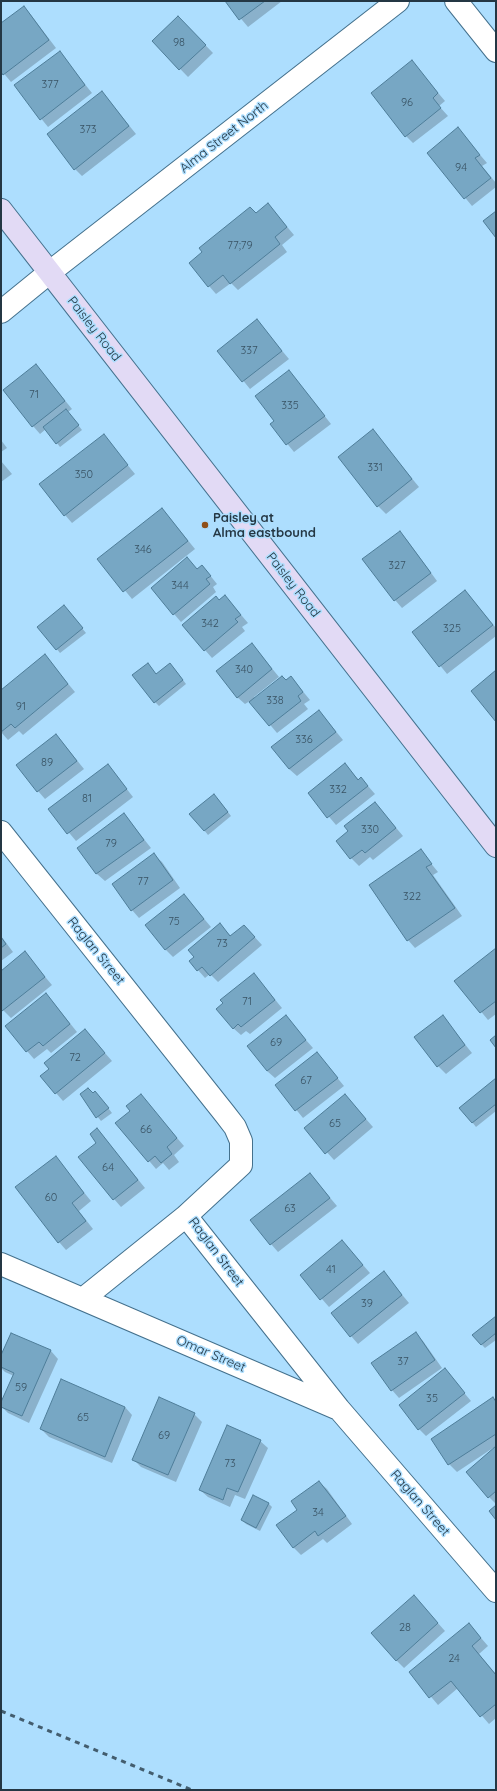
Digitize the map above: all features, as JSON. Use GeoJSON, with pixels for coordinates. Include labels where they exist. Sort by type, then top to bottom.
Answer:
{"type":"FeatureCollection","features":[{"type":"Feature","properties":{"kind":"main road","name":"Paisley Road"},"geometry":{"type":"LineString","coordinates":[[1,210],[496,846]]}},
{"type":"Feature","properties":{"kind":"street","name":"Alma Street North"},"geometry":{"type":"LineString","coordinates":[[1,312],[50,272],[398,1]]}},
{"type":"Feature","properties":{"kind":"street"},"geometry":{"type":"LineString","coordinates":[[456,1],[496,52]]}},
{"type":"Feature","properties":{"kind":"street","name":"Raglan Street"},"geometry":{"type":"LineString","coordinates":[[1,832],[235,1127],[241,1141],[240,1165],[186,1216],[339,1409],[496,1591]]}},
{"type":"Feature","properties":{"kind":"street"},"geometry":{"type":"LineString","coordinates":[[84,1298],[186,1216]]}},
{"type":"Feature","properties":{"kind":"street","name":"Omar Street"},"geometry":{"type":"LineString","coordinates":[[1,1264],[84,1298],[339,1409]]}},
{"type":"Feature","properties":{"kind":"building"},"geometry":{"type":"Polygon","coordinates":[[[225,1],[265,1],[239,20],[225,1]]]}},
{"type":"Feature","properties":{"kind":"building"},"geometry":{"type":"Polygon","coordinates":[[[24,6],[49,40],[3,75],[1,72],[1,23],[24,6]]]}},
{"type":"Feature","properties":{"kind":"building"},"geometry":{"type":"Polygon","coordinates":[[[178,16],[206,45],[179,70],[152,41],[178,16]]]}},
{"type":"Feature","properties":{"kind":"building"},"geometry":{"type":"Polygon","coordinates":[[[60,51],[85,85],[40,120],[14,85],[60,51]]]}},
{"type":"Feature","properties":{"kind":"building"},"geometry":{"type":"Polygon","coordinates":[[[412,60],[438,93],[433,98],[441,108],[405,137],[371,93],[412,60]]]}},
{"type":"Feature","properties":{"kind":"building"},"geometry":{"type":"Polygon","coordinates":[[[102,91],[129,126],[74,170],[47,134],[102,91]]]}},
{"type":"Feature","properties":{"kind":"building"},"geometry":{"type":"Polygon","coordinates":[[[458,127],[480,155],[475,158],[491,178],[464,199],[427,153],[458,127]]]}},
{"type":"Feature","properties":{"kind":"building"},"geometry":{"type":"Polygon","coordinates":[[[268,203],[287,227],[275,237],[280,244],[230,284],[223,275],[208,287],[189,263],[202,252],[199,248],[250,207],[256,213],[268,203]]]}},
{"type":"Feature","properties":{"kind":"building"},"geometry":{"type":"Polygon","coordinates":[[[496,211],[496,238],[483,221],[496,211]]]}},
{"type":"Feature","properties":{"kind":"building"},"geometry":{"type":"Polygon","coordinates":[[[257,319],[282,351],[242,382],[217,351],[257,319]]]}},
{"type":"Feature","properties":{"kind":"building"},"geometry":{"type":"Polygon","coordinates":[[[36,364],[65,401],[32,427],[3,390],[36,364]]]}},
{"type":"Feature","properties":{"kind":"building"},"geometry":{"type":"Polygon","coordinates":[[[289,370],[325,416],[286,445],[270,424],[274,421],[255,396],[289,370]]]}},
{"type":"Feature","properties":{"kind":"building"},"geometry":{"type":"Polygon","coordinates":[[[66,409],[79,425],[56,444],[43,427],[66,409]]]}},
{"type":"Feature","properties":{"kind":"building"},"geometry":{"type":"Polygon","coordinates":[[[373,429],[412,479],[377,507],[338,457],[373,429]]]}},
{"type":"Feature","properties":{"kind":"building"},"geometry":{"type":"Polygon","coordinates":[[[104,434],[128,465],[64,516],[39,484],[104,434]]]}},
{"type":"Feature","properties":{"kind":"building"},"geometry":{"type":"Polygon","coordinates":[[[162,508],[188,541],[123,592],[97,559],[162,508]]]}},
{"type":"Feature","properties":{"kind":"building"},"geometry":{"type":"Polygon","coordinates":[[[400,531],[431,573],[394,601],[362,559],[400,531]]]}},
{"type":"Feature","properties":{"kind":"building"},"geometry":{"type":"Polygon","coordinates":[[[187,557],[197,569],[202,565],[211,576],[206,579],[210,584],[173,615],[151,588],[187,557]]]}},
{"type":"Feature","properties":{"kind":"building"},"geometry":{"type":"Polygon","coordinates":[[[465,590],[493,625],[439,667],[412,632],[465,590]]]}},
{"type":"Feature","properties":{"kind":"building"},"geometry":{"type":"Polygon","coordinates":[[[225,595],[241,615],[235,619],[238,622],[204,651],[182,625],[216,596],[219,600],[225,595]]]}},
{"type":"Feature","properties":{"kind":"building"},"geometry":{"type":"Polygon","coordinates":[[[64,605],[83,628],[56,650],[37,627],[64,605]]]}},
{"type":"Feature","properties":{"kind":"building"},"geometry":{"type":"Polygon","coordinates":[[[252,643],[272,669],[237,698],[216,671],[252,643]]]}},
{"type":"Feature","properties":{"kind":"building"},"geometry":{"type":"Polygon","coordinates":[[[45,654],[68,684],[15,728],[11,724],[1,732],[1,690],[45,654]]]}},
{"type":"Feature","properties":{"kind":"building"},"geometry":{"type":"Polygon","coordinates":[[[148,663],[156,674],[170,663],[183,680],[154,703],[132,675],[148,663]]]}},
{"type":"Feature","properties":{"kind":"building"},"geometry":{"type":"Polygon","coordinates":[[[496,670],[496,722],[471,691],[496,670]]]}},
{"type":"Feature","properties":{"kind":"building"},"geometry":{"type":"Polygon","coordinates":[[[282,676],[286,680],[291,676],[303,692],[298,696],[301,701],[269,726],[249,702],[282,676]]]}},
{"type":"Feature","properties":{"kind":"building"},"geometry":{"type":"Polygon","coordinates":[[[319,710],[336,732],[289,769],[271,747],[319,710]]]}},
{"type":"Feature","properties":{"kind":"building"},"geometry":{"type":"Polygon","coordinates":[[[56,734],[77,761],[37,792],[16,765],[56,734]]]}},
{"type":"Feature","properties":{"kind":"building"},"geometry":{"type":"Polygon","coordinates":[[[345,763],[358,780],[361,777],[368,786],[327,818],[308,793],[345,763]]]}},
{"type":"Feature","properties":{"kind":"building"},"geometry":{"type":"Polygon","coordinates":[[[108,764],[127,789],[67,834],[48,809],[108,764]]]}},
{"type":"Feature","properties":{"kind":"building"},"geometry":{"type":"Polygon","coordinates":[[[214,794],[228,812],[204,831],[189,814],[214,794]]]}},
{"type":"Feature","properties":{"kind":"building"},"geometry":{"type":"Polygon","coordinates":[[[375,802],[396,828],[365,853],[362,850],[350,859],[336,841],[348,831],[344,826],[375,802]]]}},
{"type":"Feature","properties":{"kind":"building"},"geometry":{"type":"Polygon","coordinates":[[[124,813],[144,840],[96,874],[77,848],[124,813]]]}},
{"type":"Feature","properties":{"kind":"building"},"geometry":{"type":"Polygon","coordinates":[[[421,849],[432,864],[426,867],[455,908],[407,941],[369,885],[421,849]]]}},
{"type":"Feature","properties":{"kind":"building"},"geometry":{"type":"Polygon","coordinates":[[[154,853],[173,880],[131,911],[112,884],[154,853]]]}},
{"type":"Feature","properties":{"kind":"building"},"geometry":{"type":"Polygon","coordinates":[[[184,894],[204,919],[165,950],[145,925],[184,894]]]}},
{"type":"Feature","properties":{"kind":"building"},"geometry":{"type":"Polygon","coordinates":[[[220,923],[230,936],[244,925],[255,937],[210,976],[202,967],[197,971],[189,961],[194,957],[188,950],[220,923]]]}},
{"type":"Feature","properties":{"kind":"building"},"geometry":{"type":"Polygon","coordinates":[[[1,937],[6,944],[1,948],[1,937]]]}},
{"type":"Feature","properties":{"kind":"building"},"geometry":{"type":"Polygon","coordinates":[[[496,948],[496,1001],[480,1013],[454,981],[496,948]]]}},
{"type":"Feature","properties":{"kind":"building"},"geometry":{"type":"Polygon","coordinates":[[[25,951],[45,977],[2,1011],[1,971],[25,951]]]}},
{"type":"Feature","properties":{"kind":"building"},"geometry":{"type":"Polygon","coordinates":[[[254,973],[275,1000],[241,1027],[238,1024],[233,1029],[216,1009],[223,1003],[220,1000],[254,973]]]}},
{"type":"Feature","properties":{"kind":"building"},"geometry":{"type":"Polygon","coordinates":[[[46,993],[70,1024],[43,1046],[39,1042],[26,1052],[5,1026],[46,993]]]}},
{"type":"Feature","properties":{"kind":"building"},"geometry":{"type":"Polygon","coordinates":[[[286,1015],[306,1040],[267,1071],[247,1046],[286,1015]]]}},
{"type":"Feature","properties":{"kind":"building"},"geometry":{"type":"Polygon","coordinates":[[[443,1015],[465,1045],[437,1067],[414,1037],[443,1015]]]}},
{"type":"Feature","properties":{"kind":"building"},"geometry":{"type":"Polygon","coordinates":[[[85,1029],[105,1053],[55,1094],[40,1076],[49,1069],[44,1063],[85,1029]]]}},
{"type":"Feature","properties":{"kind":"building"},"geometry":{"type":"Polygon","coordinates":[[[496,1035],[496,1048],[490,1040],[496,1035]]]}},
{"type":"Feature","properties":{"kind":"building"},"geometry":{"type":"Polygon","coordinates":[[[317,1052],[338,1078],[295,1111],[275,1085],[317,1052]]]}},
{"type":"Feature","properties":{"kind":"building"},"geometry":{"type":"Polygon","coordinates":[[[496,1078],[496,1104],[472,1123],[459,1108],[496,1078]]]}},
{"type":"Feature","properties":{"kind":"building"},"geometry":{"type":"Polygon","coordinates":[[[88,1088],[93,1093],[95,1091],[109,1108],[96,1118],[80,1094],[88,1088]]]}},
{"type":"Feature","properties":{"kind":"building"},"geometry":{"type":"Polygon","coordinates":[[[141,1094],[177,1138],[167,1147],[172,1154],[161,1163],[155,1156],[148,1162],[115,1123],[130,1111],[126,1106],[141,1094]]]}},
{"type":"Feature","properties":{"kind":"building"},"geometry":{"type":"Polygon","coordinates":[[[345,1094],[366,1119],[325,1154],[304,1128],[345,1094]]]}},
{"type":"Feature","properties":{"kind":"building"},"geometry":{"type":"Polygon","coordinates":[[[97,1128],[138,1180],[113,1200],[78,1157],[96,1143],[90,1134],[97,1128]]]}},
{"type":"Feature","properties":{"kind":"building"},"geometry":{"type":"Polygon","coordinates":[[[56,1156],[84,1193],[72,1203],[86,1221],[58,1243],[15,1187],[56,1156]]]}},
{"type":"Feature","properties":{"kind":"building"},"geometry":{"type":"Polygon","coordinates":[[[310,1173],[330,1198],[270,1245],[250,1220],[310,1173]]]}},
{"type":"Feature","properties":{"kind":"building"},"geometry":{"type":"Polygon","coordinates":[[[342,1240],[363,1265],[320,1300],[300,1275],[342,1240]]]}},
{"type":"Feature","properties":{"kind":"building"},"geometry":{"type":"Polygon","coordinates":[[[384,1271],[402,1295],[350,1337],[331,1313],[384,1271]]]}},
{"type":"Feature","properties":{"kind":"building"},"geometry":{"type":"Polygon","coordinates":[[[496,1316],[496,1333],[481,1345],[472,1335],[496,1316]]]}},
{"type":"Feature","properties":{"kind":"building"},"geometry":{"type":"Polygon","coordinates":[[[416,1332],[435,1360],[391,1391],[371,1363],[416,1332]]]}},
{"type":"Feature","properties":{"kind":"building"},"geometry":{"type":"Polygon","coordinates":[[[11,1333],[51,1350],[22,1416],[1,1407],[1,1402],[14,1373],[1,1367],[1,1355],[11,1333]]]}},
{"type":"Feature","properties":{"kind":"building"},"geometry":{"type":"Polygon","coordinates":[[[445,1368],[465,1393],[418,1430],[399,1405],[445,1368]]]}},
{"type":"Feature","properties":{"kind":"building"},"geometry":{"type":"Polygon","coordinates":[[[61,1379],[125,1407],[105,1457],[40,1429],[61,1379]]]}},
{"type":"Feature","properties":{"kind":"building"},"geometry":{"type":"Polygon","coordinates":[[[159,1397],[195,1413],[168,1475],[132,1460],[159,1397]]]}},
{"type":"Feature","properties":{"kind":"building"},"geometry":{"type":"Polygon","coordinates":[[[493,1397],[496,1402],[496,1434],[448,1465],[431,1439],[493,1397]]]}},
{"type":"Feature","properties":{"kind":"building"},"geometry":{"type":"Polygon","coordinates":[[[227,1425],[261,1440],[238,1492],[227,1488],[223,1500],[199,1490],[227,1425]]]}},
{"type":"Feature","properties":{"kind":"building"},"geometry":{"type":"Polygon","coordinates":[[[496,1446],[496,1491],[488,1498],[466,1472],[496,1446]]]}},
{"type":"Feature","properties":{"kind":"building"},"geometry":{"type":"Polygon","coordinates":[[[319,1481],[346,1516],[318,1536],[315,1531],[293,1548],[276,1525],[297,1510],[291,1501],[319,1481]]]}},
{"type":"Feature","properties":{"kind":"building"},"geometry":{"type":"Polygon","coordinates":[[[253,1495],[269,1503],[256,1528],[241,1520],[253,1495]]]}},
{"type":"Feature","properties":{"kind":"building"},"geometry":{"type":"Polygon","coordinates":[[[496,1505],[496,1520],[489,1511],[496,1505]]]}},
{"type":"Feature","properties":{"kind":"building"},"geometry":{"type":"Polygon","coordinates":[[[414,1595],[438,1623],[396,1661],[371,1633],[414,1595]]]}},
{"type":"Feature","properties":{"kind":"building"},"geometry":{"type":"Polygon","coordinates":[[[469,1623],[481,1638],[472,1646],[496,1675],[496,1704],[480,1717],[451,1681],[429,1698],[409,1672],[469,1623]]]}},
{"type":"Feature","properties":{"kind":"railway"},"geometry":{"type":"LineString","coordinates":[[1,1711],[192,1790]]}},
{"type":"Feature","properties":{"kind":"place","name":"Paisley at Alma eastbound"},"geometry":{"type":"Point","coordinates":[205,525]}}]}
